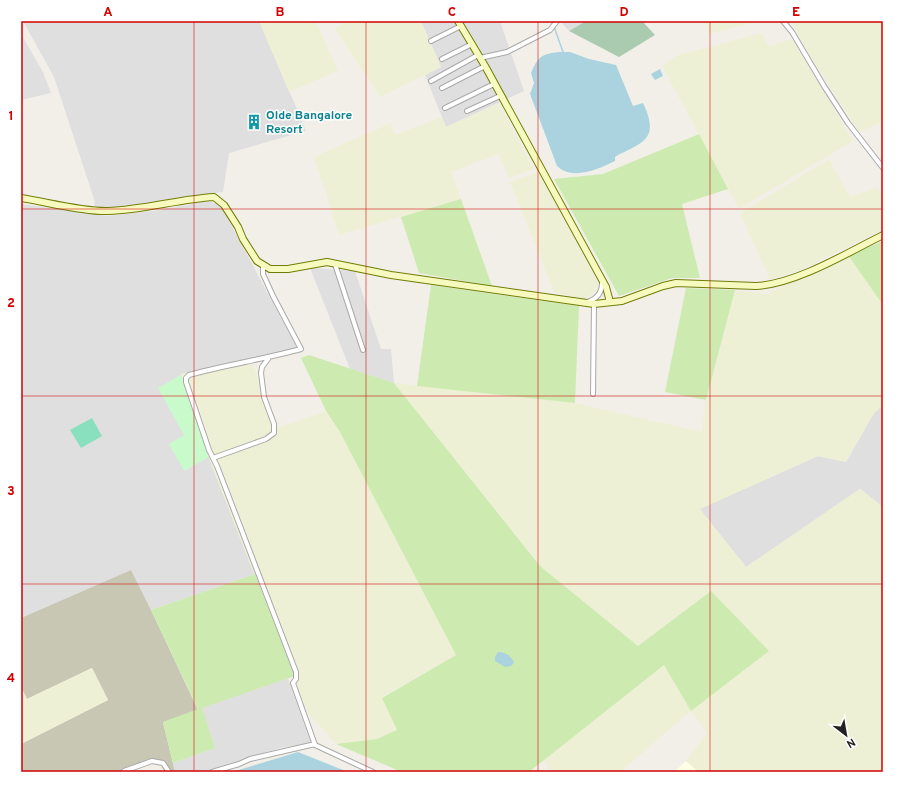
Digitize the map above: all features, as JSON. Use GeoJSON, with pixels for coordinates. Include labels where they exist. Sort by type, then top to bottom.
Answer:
{"type":"FeatureCollection","features":[{"type":"Feature","properties":{"kind":"street"},"geometry":{"type":"LineString","coordinates":[[431,81],[479,56],[507,52],[550,30],[557,21]]}},
{"type":"Feature","properties":{"kind":"street"},"geometry":{"type":"LineString","coordinates":[[783,21],[796,37],[824,86],[848,123],[883,168]]}},
{"type":"Feature","properties":{"kind":"street"},"geometry":{"type":"LineString","coordinates":[[431,41],[460,24],[485,66],[500,96],[606,287],[610,302]]}},
{"type":"Feature","properties":{"kind":"street"},"geometry":{"type":"LineString","coordinates":[[442,59],[472,44]]}},
{"type":"Feature","properties":{"kind":"street"},"geometry":{"type":"LineString","coordinates":[[442,88],[485,66]]}},
{"type":"Feature","properties":{"kind":"street"},"geometry":{"type":"LineString","coordinates":[[445,108],[494,84]]}},
{"type":"Feature","properties":{"kind":"street"},"geometry":{"type":"LineString","coordinates":[[467,111],[500,96]]}},
{"type":"Feature","properties":{"kind":"street"},"geometry":{"type":"LineString","coordinates":[[21,198],[91,210],[109,211],[195,198],[214,197],[224,205],[257,261],[270,269],[288,269],[327,262],[398,276],[594,304],[622,301],[663,286],[676,284],[768,286],[801,275],[883,235]]}},
{"type":"Feature","properties":{"kind":"street"},"geometry":{"type":"LineString","coordinates":[[335,264],[363,350]]}},
{"type":"Feature","properties":{"kind":"street"},"geometry":{"type":"LineString","coordinates":[[263,265],[263,274],[301,349],[268,358],[247,361],[189,375],[186,378],[209,450],[217,466],[296,672],[296,679],[293,683],[315,744]]}},
{"type":"Feature","properties":{"kind":"street"},"geometry":{"type":"LineString","coordinates":[[584,303],[590,302],[597,296],[602,287],[602,280]]}},
{"type":"Feature","properties":{"kind":"street"},"geometry":{"type":"LineString","coordinates":[[593,394],[594,304]]}},
{"type":"Feature","properties":{"kind":"street"},"geometry":{"type":"LineString","coordinates":[[213,458],[266,439],[274,433],[274,424],[264,397],[261,373],[262,367],[268,358]]}},
{"type":"Feature","properties":{"kind":"street"},"geometry":{"type":"LineString","coordinates":[[212,772],[250,759],[315,744],[373,772]]}},
{"type":"Feature","properties":{"kind":"street"},"geometry":{"type":"LineString","coordinates":[[124,771],[152,761],[163,763],[169,772]]}},
{"type":"Feature","properties":{"kind":"shaded area"},"geometry":{"type":"Polygon","coordinates":[[[23,21],[260,21],[306,131],[229,153],[223,192],[109,208],[94,207],[95,202],[54,77],[23,21]]]}},
{"type":"Feature","properties":{"kind":"shaded area"},"geometry":{"type":"Polygon","coordinates":[[[259,21],[316,21],[338,71],[289,92],[259,21]]]}},
{"type":"Feature","properties":{"kind":"shaded area"},"geometry":{"type":"Polygon","coordinates":[[[345,21],[421,21],[441,67],[380,97],[335,29],[345,21]]]}},
{"type":"Feature","properties":{"kind":"shaded area"},"geometry":{"type":"Polygon","coordinates":[[[421,21],[500,21],[524,91],[446,127],[425,75],[441,67],[421,21]]]}},
{"type":"Feature","properties":{"kind":"shaded area"},"geometry":{"type":"Polygon","coordinates":[[[560,21],[586,21],[569,31],[560,21]]]}},
{"type":"Feature","properties":{"kind":"shaded area"},"geometry":{"type":"Polygon","coordinates":[[[586,21],[642,21],[655,35],[619,57],[569,31],[586,21]]]}},
{"type":"Feature","properties":{"kind":"shaded area"},"geometry":{"type":"Polygon","coordinates":[[[705,21],[759,21],[709,34],[705,21]]]}},
{"type":"Feature","properties":{"kind":"shaded area"},"geometry":{"type":"Polygon","coordinates":[[[790,21],[883,21],[883,122],[859,132],[815,64],[790,21]]]}},
{"type":"Feature","properties":{"kind":"shaded area"},"geometry":{"type":"Polygon","coordinates":[[[762,33],[768,46],[792,39],[853,141],[739,209],[662,66],[678,55],[762,33]]]}},
{"type":"Feature","properties":{"kind":"shaded area"},"geometry":{"type":"Polygon","coordinates":[[[21,34],[43,72],[51,93],[21,100],[21,34]]]}},
{"type":"Feature","properties":{"kind":"shaded area"},"geometry":{"type":"Polygon","coordinates":[[[499,103],[534,169],[509,178],[499,154],[451,172],[461,199],[339,235],[314,157],[391,123],[395,135],[442,117],[446,127],[499,103]]]}},
{"type":"Feature","properties":{"kind":"shaded area"},"geometry":{"type":"Polygon","coordinates":[[[829,159],[850,197],[877,187],[883,196],[883,230],[800,270],[770,280],[740,213],[829,159]]]}},
{"type":"Feature","properties":{"kind":"shaded area"},"geometry":{"type":"Polygon","coordinates":[[[538,172],[599,284],[595,292],[586,298],[583,299],[554,292],[510,182],[538,172]]]}},
{"type":"Feature","properties":{"kind":"shaded area"},"geometry":{"type":"Polygon","coordinates":[[[208,201],[221,206],[297,348],[181,374],[210,461],[255,574],[151,610],[131,570],[21,618],[21,204],[107,216],[152,211],[208,201]]]}},
{"type":"Feature","properties":{"kind":"shaded area"},"geometry":{"type":"Polygon","coordinates":[[[848,255],[883,305],[883,405],[874,413],[846,462],[818,456],[700,509],[746,567],[860,489],[883,507],[883,772],[699,772],[686,761],[707,733],[691,711],[620,772],[552,772],[544,760],[664,665],[711,591],[638,646],[540,566],[394,383],[575,403],[702,432],[705,404],[735,290],[767,294],[848,255]]]}},
{"type":"Feature","properties":{"kind":"shaded area"},"geometry":{"type":"Polygon","coordinates":[[[310,268],[355,271],[381,349],[391,349],[394,383],[350,369],[310,268]]]}},
{"type":"Feature","properties":{"kind":"shaded area"},"geometry":{"type":"Polygon","coordinates":[[[250,358],[279,427],[326,411],[340,432],[456,655],[382,697],[397,730],[377,739],[336,744],[308,713],[210,461],[181,374],[250,358]]]}},
{"type":"Feature","properties":{"kind":"shaded area"},"geometry":{"type":"Polygon","coordinates":[[[883,405],[883,507],[860,489],[746,567],[699,509],[818,456],[846,462],[874,413],[883,405]]]}},
{"type":"Feature","properties":{"kind":"shaded area"},"geometry":{"type":"Polygon","coordinates":[[[131,570],[198,710],[163,722],[175,772],[165,772],[159,761],[129,772],[21,772],[21,744],[108,700],[92,668],[27,699],[21,687],[21,618],[131,570]]]}},
{"type":"Feature","properties":{"kind":"shaded area"},"geometry":{"type":"Polygon","coordinates":[[[92,668],[108,700],[21,744],[21,687],[27,699],[92,668]]]}},
{"type":"Feature","properties":{"kind":"shaded area"},"geometry":{"type":"Polygon","coordinates":[[[288,678],[311,743],[280,748],[203,772],[175,772],[173,763],[215,748],[201,708],[288,678]]]}},
{"type":"Feature","properties":{"kind":"shaded area"},"geometry":{"type":"Polygon","coordinates":[[[686,761],[699,772],[674,772],[686,761]]]}},
{"type":"Feature","properties":{"kind":"green space"},"geometry":{"type":"Polygon","coordinates":[[[699,134],[728,189],[682,204],[700,278],[672,278],[619,296],[554,179],[603,174],[699,134]]]}},
{"type":"Feature","properties":{"kind":"green space"},"geometry":{"type":"Polygon","coordinates":[[[461,199],[492,286],[419,273],[401,217],[461,199]]]}},
{"type":"Feature","properties":{"kind":"green space"},"geometry":{"type":"Polygon","coordinates":[[[883,241],[883,305],[848,255],[883,241]]]}},
{"type":"Feature","properties":{"kind":"green space"},"geometry":{"type":"Polygon","coordinates":[[[431,285],[579,306],[575,403],[417,386],[431,285]]]}},
{"type":"Feature","properties":{"kind":"green space"},"geometry":{"type":"Polygon","coordinates":[[[686,288],[735,290],[706,400],[665,392],[686,288]]]}},
{"type":"Feature","properties":{"kind":"green space"},"geometry":{"type":"Polygon","coordinates":[[[309,355],[394,383],[540,566],[638,646],[711,591],[769,651],[691,711],[664,665],[529,772],[402,772],[336,744],[377,739],[397,730],[382,698],[456,655],[340,432],[326,411],[301,358],[309,355]]]}},
{"type":"Feature","properties":{"kind":"green space"},"geometry":{"type":"Polygon","coordinates":[[[181,375],[209,457],[184,471],[169,444],[184,435],[158,388],[181,375]]]}},
{"type":"Feature","properties":{"kind":"green space"},"geometry":{"type":"Polygon","coordinates":[[[92,418],[102,436],[81,448],[70,430],[92,418]]]}},
{"type":"Feature","properties":{"kind":"green space"},"geometry":{"type":"Polygon","coordinates":[[[255,574],[295,676],[202,708],[215,748],[173,763],[163,722],[198,709],[151,610],[255,574]]]}},
{"type":"Feature","properties":{"kind":"water"},"geometry":{"type":"Polygon","coordinates":[[[559,52],[570,52],[589,59],[616,65],[633,106],[643,103],[648,114],[650,131],[647,137],[636,146],[615,157],[615,161],[594,170],[570,173],[557,166],[530,94],[534,83],[531,73],[538,60],[544,55],[559,52]]]}},
{"type":"Feature","properties":{"kind":"water"},"geometry":{"type":"Polygon","coordinates":[[[660,69],[663,76],[655,80],[651,74],[660,69]]]}},
{"type":"Feature","properties":{"kind":"water"},"geometry":{"type":"Polygon","coordinates":[[[498,652],[508,655],[512,658],[514,663],[511,666],[505,667],[495,661],[495,657],[498,652]]]}},
{"type":"Feature","properties":{"kind":"water"},"geometry":{"type":"Polygon","coordinates":[[[298,752],[348,772],[232,772],[298,752]]]}},
{"type":"Feature","properties":{"kind":"waterway"},"geometry":{"type":"LineString","coordinates":[[552,21],[563,52]]}},
{"type":"Feature","properties":{"kind":"place","name":"Olde Bangalore Resort"},"geometry":{"type":"Point","coordinates":[254,122]}}]}
